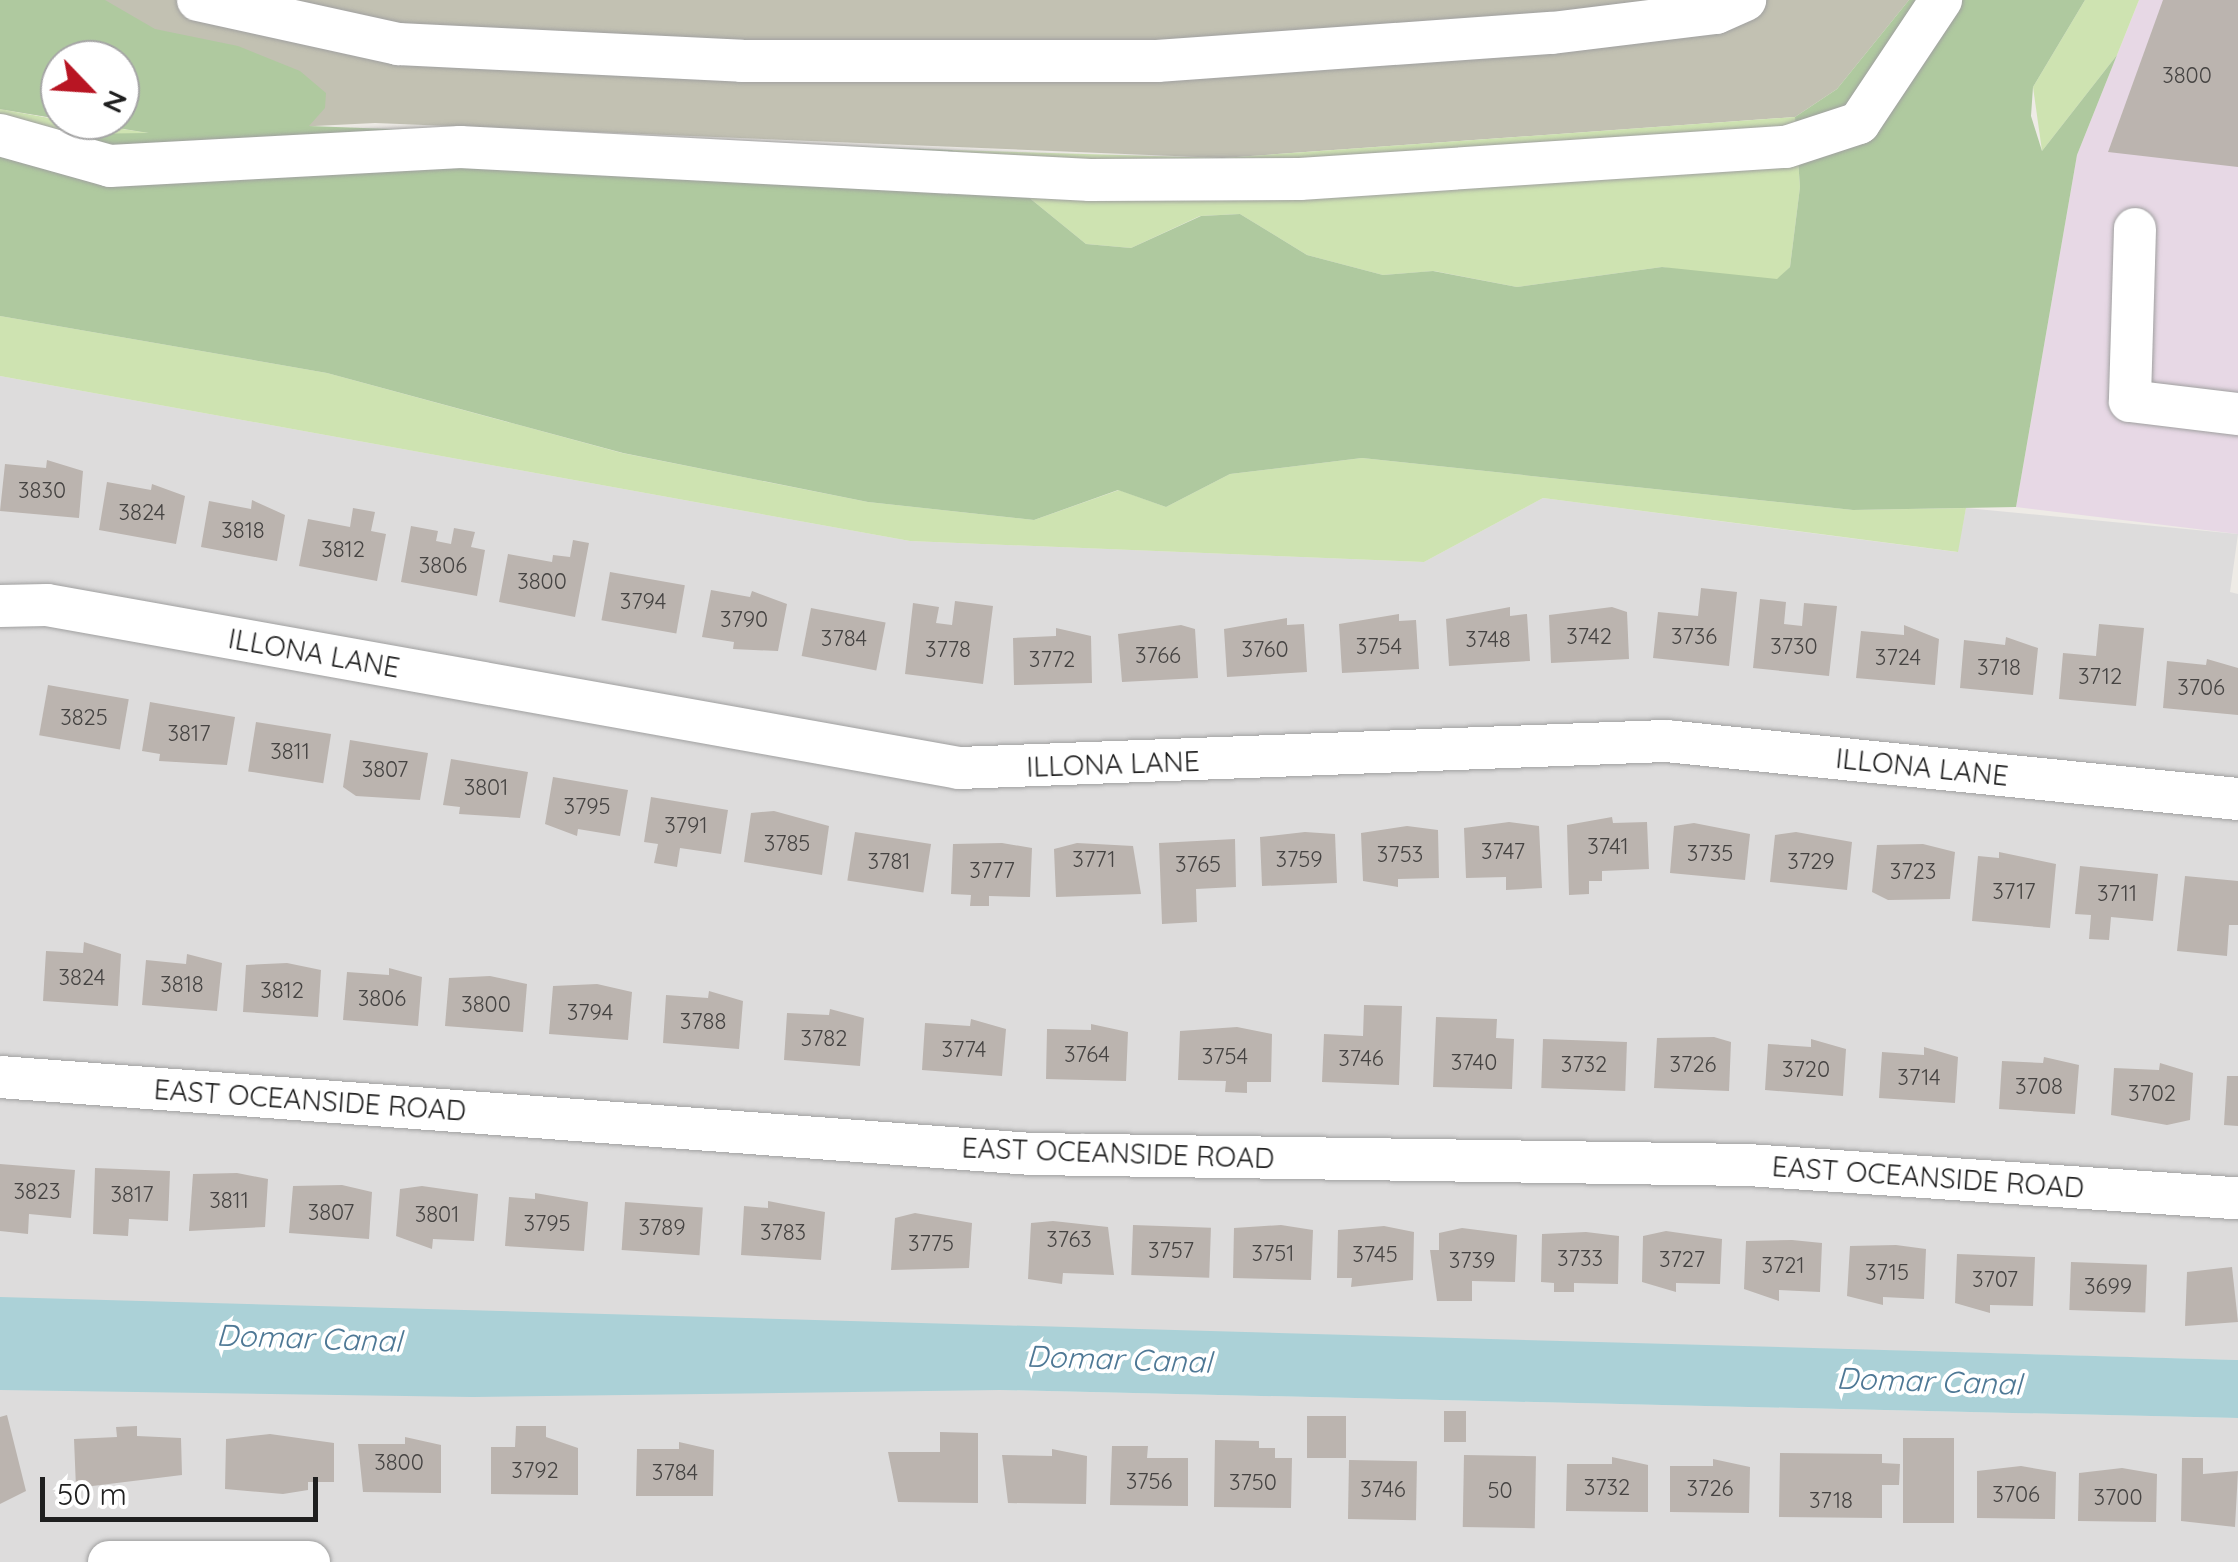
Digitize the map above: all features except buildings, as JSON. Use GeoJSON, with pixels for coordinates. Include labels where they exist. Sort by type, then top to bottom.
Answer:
{"type":"FeatureCollection","features":[{"type":"Feature","properties":{"kind":"street"},"geometry":{"type":"LineString","coordinates":[[198,0],[398,44],[920,62],[1157,61],[1552,33],[1716,13],[1745,0]]}},
{"type":"Feature","properties":{"kind":"street"},"geometry":{"type":"LineString","coordinates":[[0,135],[110,166],[460,146],[1090,180],[1300,179],[1786,147],[1859,123],[1941,0]]}},
{"type":"Feature","properties":{"kind":"street"},"geometry":{"type":"LineString","coordinates":[[2136,229],[2130,401],[2238,414]]}},
{"type":"Feature","properties":{"kind":"street","name":"ILLONA LANE"},"geometry":{"type":"LineString","coordinates":[[0,606],[47,605],[959,768],[1666,741],[2238,799]]}},
{"type":"Feature","properties":{"kind":"street","name":"EAST OCEANSIDE ROAD"},"geometry":{"type":"LineString","coordinates":[[0,1077],[1032,1154],[1748,1164],[2238,1198]]}},
{"type":"Feature","properties":{"kind":"street"},"geometry":{"type":"LineString","coordinates":[[109,1562],[308,1562]]}},
{"type":"Feature","properties":{"kind":"shaded area"},"geometry":{"type":"Polygon","coordinates":[[[0,0],[1909,0],[1837,89],[1795,117],[1222,158],[375,123],[157,134],[140,131],[140,40],[40,40],[40,116],[0,109],[0,0]]]}},
{"type":"Feature","properties":{"kind":"shaded area"},"geometry":{"type":"Polygon","coordinates":[[[2139,0],[2238,0],[2238,534],[2016,507],[2077,155],[2139,0]]]}},
{"type":"Feature","properties":{"kind":"shaded area"},"geometry":{"type":"Polygon","coordinates":[[[0,376],[910,541],[1424,562],[1543,498],[1957,552],[1966,508],[2238,534],[2230,592],[2238,594],[2238,1360],[1000,1327],[1001,1390],[2238,1418],[2238,1562],[0,1562],[0,376]]]}},
{"type":"Feature","properties":{"kind":"green space"},"geometry":{"type":"Polygon","coordinates":[[[0,0],[105,0],[155,29],[238,46],[300,71],[326,93],[325,108],[309,126],[952,150],[1010,182],[1086,244],[1131,248],[1201,216],[1240,214],[1307,255],[1383,275],[1433,271],[1517,287],[1662,267],[1777,279],[1790,267],[1800,187],[1795,117],[1837,89],[1909,0],[2085,0],[2033,87],[2031,116],[2042,151],[2117,55],[2077,155],[2016,507],[1853,510],[1362,458],[1230,474],[1166,507],[1118,490],[1034,520],[868,502],[623,453],[327,373],[0,316],[0,135],[40,134],[40,140],[140,140],[140,133],[149,133],[140,132],[140,40],[40,40],[40,116],[0,109],[0,0]]]}},
{"type":"Feature","properties":{"kind":"green space"},"geometry":{"type":"Polygon","coordinates":[[[2085,0],[2139,0],[2117,55],[2042,151],[2033,87],[2085,0]]]}},
{"type":"Feature","properties":{"kind":"green space"},"geometry":{"type":"Polygon","coordinates":[[[0,109],[40,116],[40,135],[0,135],[0,109]]]}},
{"type":"Feature","properties":{"kind":"green space"},"geometry":{"type":"Polygon","coordinates":[[[1795,117],[1800,187],[1790,267],[1777,280],[1751,282],[1662,267],[1517,287],[1434,271],[1383,275],[1307,255],[1240,214],[1200,216],[1131,248],[1086,244],[1010,182],[952,150],[1222,158],[1795,117]]]}},
{"type":"Feature","properties":{"kind":"green space"},"geometry":{"type":"Polygon","coordinates":[[[0,316],[327,373],[622,453],[868,502],[1034,520],[1119,490],[1166,507],[1230,474],[1362,458],[1853,510],[1966,508],[1958,552],[1543,498],[1424,562],[910,541],[0,376],[0,316]]]}},
{"type":"Feature","properties":{"kind":"water","name":"Domar Canal"},"geometry":{"type":"Polygon","coordinates":[[[0,1297],[2238,1360],[2238,1418],[1000,1390],[473,1397],[0,1390],[0,1297]]]}}]}
